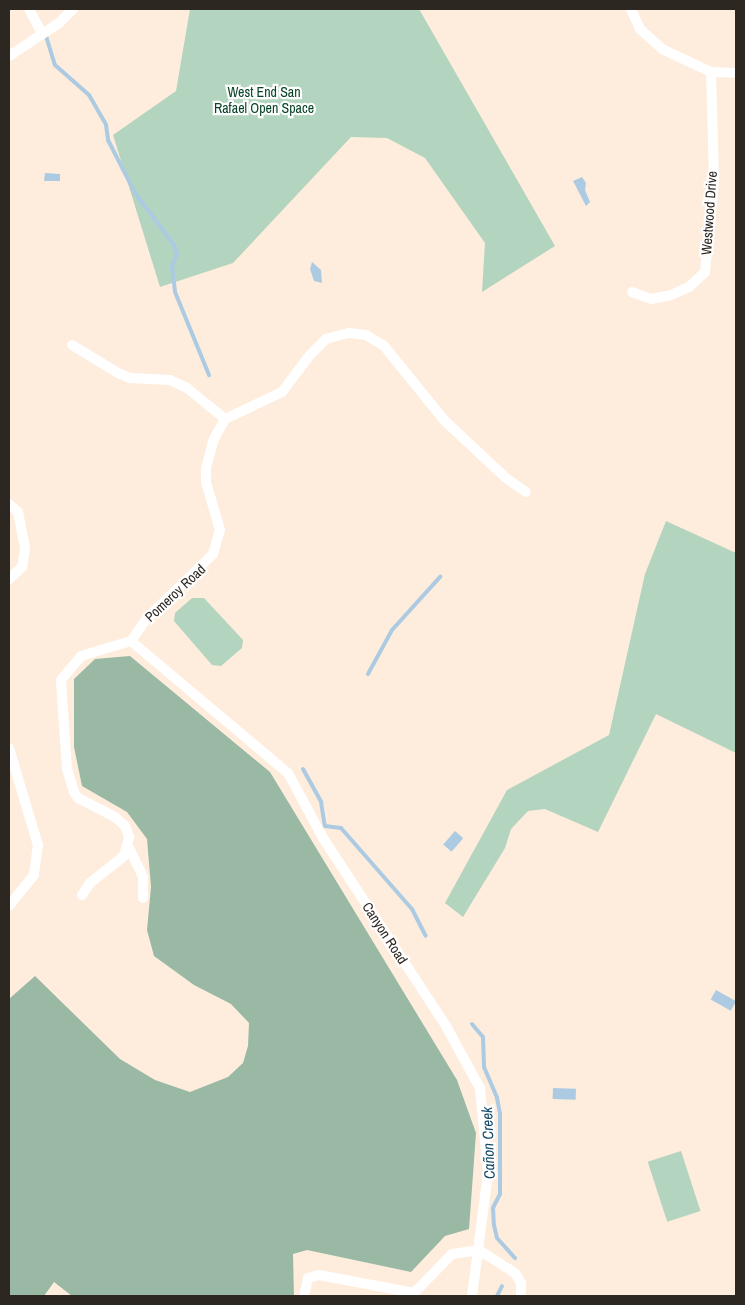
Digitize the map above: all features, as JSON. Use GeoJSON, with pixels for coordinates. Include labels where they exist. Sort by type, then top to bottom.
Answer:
{"type":"FeatureCollection","features":[{"type":"Feature","properties":{"kind":"street"},"geometry":{"type":"LineString","coordinates":[[29,9],[42,33]]}},
{"type":"Feature","properties":{"kind":"street"},"geometry":{"type":"LineString","coordinates":[[9,56],[73,9]]}},
{"type":"Feature","properties":{"kind":"street"},"geometry":{"type":"LineString","coordinates":[[631,9],[640,29],[662,49],[711,72],[736,73]]}},
{"type":"Feature","properties":{"kind":"street","name":"Westwood Drive"},"geometry":{"type":"LineString","coordinates":[[632,292],[651,298],[671,295],[688,287],[705,272],[714,179],[711,72]]}},
{"type":"Feature","properties":{"kind":"street"},"geometry":{"type":"LineString","coordinates":[[72,345],[92,360],[130,378],[170,380],[187,388],[204,398],[225,419],[282,392],[310,355],[326,339],[349,333],[366,335],[384,346],[445,421],[506,478],[526,492]]}},
{"type":"Feature","properties":{"kind":"street","name":"Pomeroy Road"},"geometry":{"type":"LineString","coordinates":[[131,641],[147,618],[213,554],[220,530],[206,468],[225,419]]}},
{"type":"Feature","properties":{"kind":"street"},"geometry":{"type":"LineString","coordinates":[[9,504],[18,512],[25,549],[22,568],[9,579]]}},
{"type":"Feature","properties":{"kind":"street"},"geometry":{"type":"LineString","coordinates":[[131,641],[82,656],[64,674],[60,686],[66,718],[67,770],[74,792],[125,826],[129,848],[143,877],[143,898]]}},
{"type":"Feature","properties":{"kind":"street","name":"Canyon Road"},"geometry":{"type":"LineString","coordinates":[[131,641],[288,773],[323,838],[446,1026],[480,1088],[488,1173],[472,1296]]}},
{"type":"Feature","properties":{"kind":"street"},"geometry":{"type":"LineString","coordinates":[[9,748],[38,845],[34,875],[9,906]]}},
{"type":"Feature","properties":{"kind":"street"},"geometry":{"type":"LineString","coordinates":[[82,895],[90,883],[124,856],[129,848]]}},
{"type":"Feature","properties":{"kind":"street"},"geometry":{"type":"LineString","coordinates":[[304,1296],[308,1278],[319,1275],[414,1293],[452,1254],[479,1250],[515,1273],[521,1283],[521,1296]]}},
{"type":"Feature","properties":{"kind":"green space","name":"West End San Rafael Open Space"},"geometry":{"type":"Polygon","coordinates":[[[190,9],[419,9],[555,246],[482,292],[485,243],[425,158],[387,138],[351,137],[233,263],[160,287],[113,135],[176,91],[190,9]]]}},
{"type":"Feature","properties":{"kind":"green space"},"geometry":{"type":"Polygon","coordinates":[[[666,521],[736,553],[736,753],[656,714],[598,832],[545,809],[528,811],[511,829],[505,848],[463,917],[445,903],[507,790],[609,735],[645,574],[666,521]]]}},
{"type":"Feature","properties":{"kind":"green space"},"geometry":{"type":"Polygon","coordinates":[[[192,598],[204,598],[243,640],[242,648],[221,666],[212,665],[174,621],[175,613],[192,598]]]}},
{"type":"Feature","properties":{"kind":"green space"},"geometry":{"type":"Polygon","coordinates":[[[130,656],[270,772],[457,1080],[476,1133],[469,1229],[445,1236],[411,1272],[307,1250],[293,1254],[294,1296],[72,1296],[54,1282],[44,1296],[9,1296],[9,999],[35,976],[120,1059],[155,1080],[190,1092],[228,1077],[243,1063],[248,1046],[249,1023],[231,1004],[194,985],[154,956],[147,930],[151,887],[147,839],[127,812],[82,786],[74,747],[74,679],[95,659],[130,656]]]}},
{"type":"Feature","properties":{"kind":"green space"},"geometry":{"type":"Polygon","coordinates":[[[681,1151],[700,1211],[667,1222],[648,1162],[681,1151]]]}},
{"type":"Feature","properties":{"kind":"water"},"geometry":{"type":"Polygon","coordinates":[[[45,173],[60,174],[60,181],[44,181],[45,173]]]}},
{"type":"Feature","properties":{"kind":"water"},"geometry":{"type":"Polygon","coordinates":[[[582,177],[586,183],[585,190],[590,202],[586,206],[573,181],[582,177]]]}},
{"type":"Feature","properties":{"kind":"water"},"geometry":{"type":"Polygon","coordinates":[[[312,262],[321,270],[322,283],[314,281],[310,269],[312,262]]]}},
{"type":"Feature","properties":{"kind":"water"},"geometry":{"type":"Polygon","coordinates":[[[455,831],[463,838],[451,852],[443,845],[455,831]]]}},
{"type":"Feature","properties":{"kind":"water"},"geometry":{"type":"Polygon","coordinates":[[[716,990],[736,1001],[731,1011],[711,1000],[716,990]]]}},
{"type":"Feature","properties":{"kind":"water"},"geometry":{"type":"Polygon","coordinates":[[[553,1088],[576,1089],[576,1100],[553,1099],[553,1088]]]}},
{"type":"Feature","properties":{"kind":"waterway"},"geometry":{"type":"LineString","coordinates":[[46,36],[55,65],[89,95],[106,125],[108,140],[135,193],[174,245],[177,254],[172,267],[175,292],[209,375]]}},
{"type":"Feature","properties":{"kind":"waterway","name":"Cañon Creek"},"geometry":{"type":"LineString","coordinates":[[368,674],[392,630],[440,577]]}},
{"type":"Feature","properties":{"kind":"waterway","name":"Cañon Creek"},"geometry":{"type":"LineString","coordinates":[[303,769],[321,802],[325,826],[341,828],[412,909],[426,936]]}},
{"type":"Feature","properties":{"kind":"waterway","name":"Cañon Creek"},"geometry":{"type":"LineString","coordinates":[[472,1024],[483,1037],[484,1067],[497,1098],[500,1114],[500,1194],[493,1208],[494,1225],[497,1238],[515,1258]]}},
{"type":"Feature","properties":{"kind":"waterway","name":"Cañon Creek"},"geometry":{"type":"LineString","coordinates":[[497,1296],[502,1286]]}}]}
